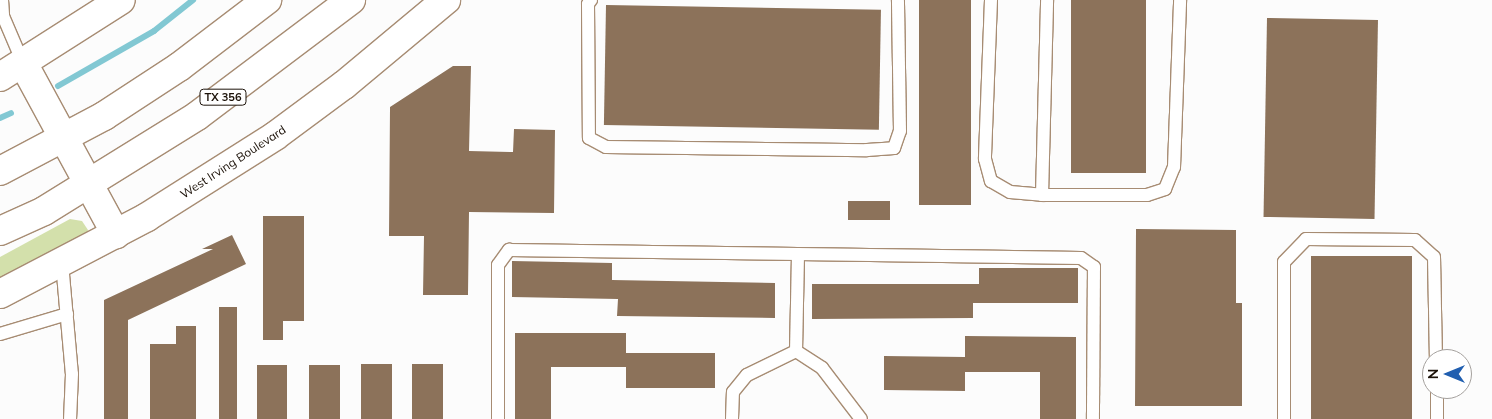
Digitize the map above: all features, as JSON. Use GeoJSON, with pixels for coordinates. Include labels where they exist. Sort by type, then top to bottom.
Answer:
{"type":"FeatureCollection","features":[{"type":"Feature","properties":{"kind":"main road"},"geometry":{"type":"LineString","coordinates":[[116,234],[64,138],[11,70],[121,0]]}},
{"type":"Feature","properties":{"kind":"main road"},"geometry":{"type":"LineString","coordinates":[[0,171],[64,138],[179,67],[267,0]]}},
{"type":"Feature","properties":{"kind":"main road","name":"TX 356"},"geometry":{"type":"LineString","coordinates":[[0,231],[88,184],[197,116],[351,0]]}},
{"type":"Feature","properties":{"kind":"main road","name":"West Irving Boulevard"},"geometry":{"type":"LineString","coordinates":[[0,294],[116,234],[275,136],[446,0]]}},
{"type":"Feature","properties":{"kind":"lane"},"geometry":{"type":"LineString","coordinates":[[2,0],[11,70]]}},
{"type":"Feature","properties":{"kind":"lane"},"geometry":{"type":"LineString","coordinates":[[591,0],[588,4],[589,138],[606,147],[867,150],[894,148],[900,131],[898,0]]}},
{"type":"Feature","properties":{"kind":"lane"},"geometry":{"type":"LineString","coordinates":[[991,0],[984,159],[991,181],[1010,192],[1042,195],[1147,195],[1165,189],[1174,167],[1180,0]]}},
{"type":"Feature","properties":{"kind":"lane"},"geometry":{"type":"LineString","coordinates":[[1042,195],[1047,0]]}},
{"type":"Feature","properties":{"kind":"lane"},"geometry":{"type":"LineString","coordinates":[[1284,419],[1284,262],[1306,239],[1415,240],[1434,257],[1436,349]]}},
{"type":"Feature","properties":{"kind":"lane"},"geometry":{"type":"LineString","coordinates":[[498,419],[498,265],[509,250],[1082,258],[1094,267],[1094,419]]}},
{"type":"Feature","properties":{"kind":"lane"},"geometry":{"type":"LineString","coordinates":[[796,350],[798,254]]}},
{"type":"Feature","properties":{"kind":"lane"},"geometry":{"type":"LineString","coordinates":[[62,263],[72,374],[70,419]]}},
{"type":"Feature","properties":{"kind":"lane"},"geometry":{"type":"LineString","coordinates":[[0,334],[67,314]]}},
{"type":"Feature","properties":{"kind":"lane"},"geometry":{"type":"LineString","coordinates":[[732,419],[733,392],[747,375],[796,350]]}},
{"type":"Feature","properties":{"kind":"lane"},"geometry":{"type":"LineString","coordinates":[[796,350],[822,368],[861,419]]}},
{"type":"Feature","properties":{"kind":"lane"},"geometry":{"type":"LineString","coordinates":[[1437,399],[1437,419]]}},
{"type":"Feature","properties":{"kind":"green space"},"geometry":{"type":"Polygon","coordinates":[[[70,219],[82,221],[88,230],[86,240],[0,283],[0,257],[70,219]]]}},
{"type":"Feature","properties":{"kind":"building"},"geometry":{"type":"Polygon","coordinates":[[[919,0],[971,0],[971,205],[919,205],[919,0]]]}},
{"type":"Feature","properties":{"kind":"building"},"geometry":{"type":"Polygon","coordinates":[[[1071,0],[1146,0],[1146,173],[1071,173],[1071,0]]]}},
{"type":"Feature","properties":{"kind":"building"},"geometry":{"type":"Polygon","coordinates":[[[606,5],[881,10],[879,130],[604,125],[606,5]]]}},
{"type":"Feature","properties":{"kind":"building"},"geometry":{"type":"Polygon","coordinates":[[[1267,18],[1378,20],[1375,219],[1264,217],[1267,18]]]}},
{"type":"Feature","properties":{"kind":"building"},"geometry":{"type":"Polygon","coordinates":[[[453,66],[471,66],[469,151],[513,152],[514,129],[555,130],[554,213],[469,212],[468,295],[423,295],[424,236],[389,236],[390,107],[453,66]]]}},
{"type":"Feature","properties":{"kind":"building"},"geometry":{"type":"Polygon","coordinates":[[[848,201],[890,201],[890,220],[848,220],[848,201]]]}},
{"type":"Feature","properties":{"kind":"building"},"geometry":{"type":"Polygon","coordinates":[[[263,216],[304,216],[304,321],[283,321],[283,340],[263,340],[263,216]]]}},
{"type":"Feature","properties":{"kind":"building"},"geometry":{"type":"Polygon","coordinates":[[[1136,229],[1236,230],[1236,303],[1242,303],[1242,406],[1135,406],[1136,229]]]}},
{"type":"Feature","properties":{"kind":"building"},"geometry":{"type":"Polygon","coordinates":[[[232,235],[246,264],[128,320],[128,419],[104,419],[104,300],[213,249],[202,249],[232,235]]]}},
{"type":"Feature","properties":{"kind":"building"},"geometry":{"type":"Polygon","coordinates":[[[1311,256],[1412,256],[1412,419],[1311,419],[1311,256]]]}},
{"type":"Feature","properties":{"kind":"building"},"geometry":{"type":"Polygon","coordinates":[[[512,261],[612,263],[612,280],[775,283],[775,318],[617,316],[618,299],[512,297],[512,261]]]}},
{"type":"Feature","properties":{"kind":"building"},"geometry":{"type":"Polygon","coordinates":[[[979,268],[1078,268],[1078,303],[973,303],[973,318],[812,319],[812,284],[979,284],[979,268]]]}},
{"type":"Feature","properties":{"kind":"building"},"geometry":{"type":"Polygon","coordinates":[[[219,307],[237,307],[237,419],[219,419],[219,307]]]}},
{"type":"Feature","properties":{"kind":"building"},"geometry":{"type":"Polygon","coordinates":[[[176,326],[196,326],[196,419],[150,419],[150,344],[176,344],[176,326]]]}},
{"type":"Feature","properties":{"kind":"building"},"geometry":{"type":"Polygon","coordinates":[[[515,333],[626,333],[626,353],[715,353],[715,388],[626,388],[626,367],[551,367],[551,419],[515,419],[515,333]]]}},
{"type":"Feature","properties":{"kind":"building"},"geometry":{"type":"Polygon","coordinates":[[[965,336],[1076,337],[1076,419],[1040,419],[1040,372],[965,372],[965,391],[884,390],[884,356],[965,357],[965,336]]]}},
{"type":"Feature","properties":{"kind":"building"},"geometry":{"type":"Polygon","coordinates":[[[361,364],[392,364],[392,419],[361,419],[361,364]]]}},
{"type":"Feature","properties":{"kind":"building"},"geometry":{"type":"Polygon","coordinates":[[[412,364],[443,364],[443,419],[412,419],[412,364]]]}},
{"type":"Feature","properties":{"kind":"building"},"geometry":{"type":"Polygon","coordinates":[[[257,365],[287,365],[287,419],[257,419],[257,365]]]}},
{"type":"Feature","properties":{"kind":"building"},"geometry":{"type":"Polygon","coordinates":[[[309,365],[340,365],[340,419],[309,419],[309,365]]]}},
{"type":"Feature","properties":{"kind":"waterway"},"geometry":{"type":"LineString","coordinates":[[58,86],[154,31],[193,0]]}},
{"type":"Feature","properties":{"kind":"waterway"},"geometry":{"type":"LineString","coordinates":[[0,118],[11,113]]}}]}
